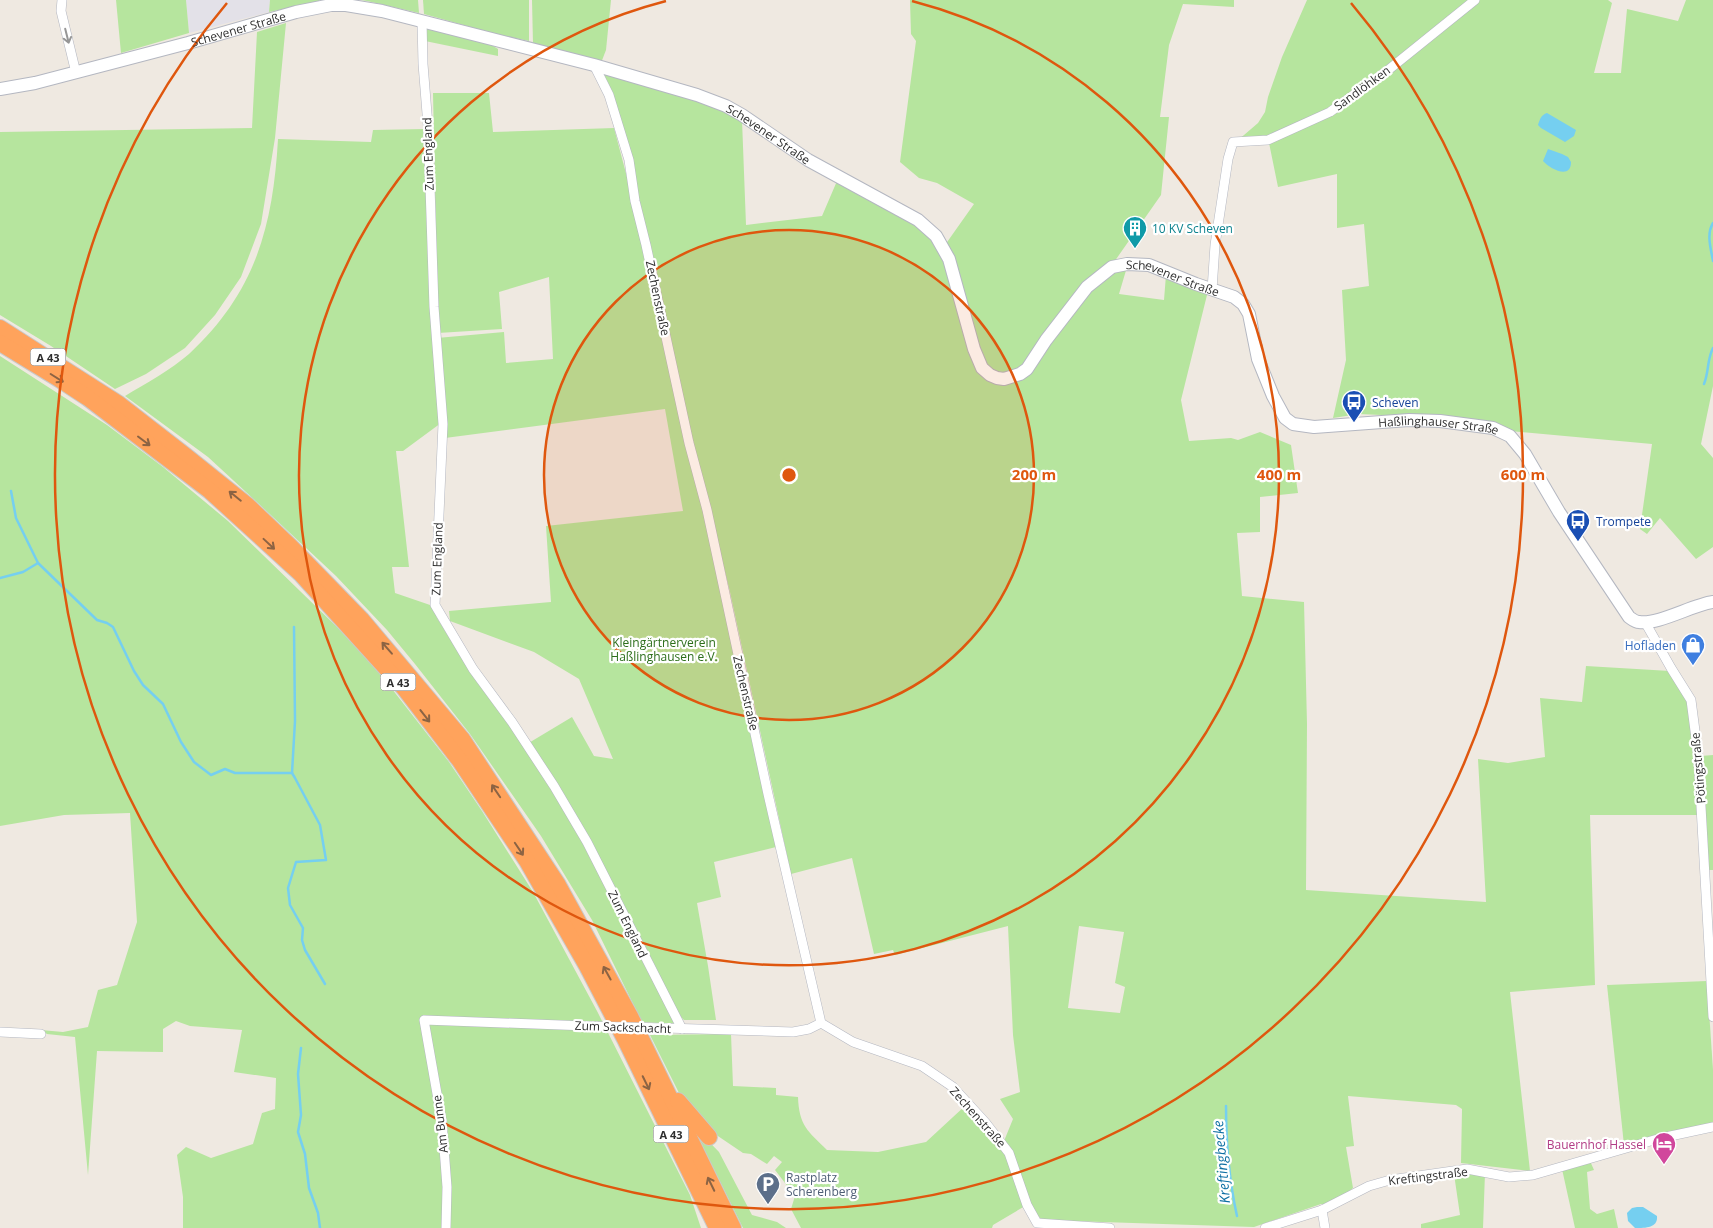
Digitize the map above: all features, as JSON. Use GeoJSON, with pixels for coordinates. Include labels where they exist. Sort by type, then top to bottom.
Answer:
{"type":"FeatureCollection","features":[{"type":"Feature","properties":{"kind":"highway","name":"A 43"},"geometry":{"type":"LineString","coordinates":[[0,328],[96,388],[247,505],[362,619],[462,739],[558,885],[630,1016],[733,1228]]}},
{"type":"Feature","properties":{"kind":"highway","name":"A 43"},"geometry":{"type":"LineString","coordinates":[[0,344],[88,398],[210,491],[300,573],[404,688],[460,761],[532,869],[587,966],[625,1039],[717,1228]]}},
{"type":"Feature","properties":{"kind":"highway"},"geometry":{"type":"LineString","coordinates":[[659,1075],[687,1113],[710,1137]]}},
{"type":"Feature","properties":{"kind":"main road","name":"Schevener Straße"},"geometry":{"type":"LineString","coordinates":[[0,88],[35,83],[296,12],[331,5],[346,5],[382,11],[594,65],[697,95],[726,106],[808,160],[918,220],[936,236],[948,259],[974,349],[982,368],[990,375],[1004,379],[1020,374],[1027,369],[1046,340],[1087,288],[1112,267],[1127,264],[1149,265],[1240,300],[1249,314],[1258,358],[1270,390],[1285,418],[1300,426]]}},
{"type":"Feature","properties":{"kind":"main road","name":"Haßlinghauser Straße"},"geometry":{"type":"LineString","coordinates":[[1300,426],[1314,427],[1394,421],[1430,421],[1493,428],[1510,436],[1525,454],[1559,512],[1623,610],[1634,621],[1645,622]]}},
{"type":"Feature","properties":{"kind":"main road"},"geometry":{"type":"LineString","coordinates":[[1645,622],[1713,602]]}},
{"type":"Feature","properties":{"kind":"street"},"geometry":{"type":"LineString","coordinates":[[62,0],[61,11],[76,72]]}},
{"type":"Feature","properties":{"kind":"street","name":"Sandlöhken"},"geometry":{"type":"LineString","coordinates":[[1212,290],[1215,244],[1228,159],[1233,142],[1268,140],[1330,112],[1387,72],[1475,0]]}},
{"type":"Feature","properties":{"kind":"street","name":"Zum England"},"geometry":{"type":"LineString","coordinates":[[422,21],[434,307],[443,424],[435,605],[473,670],[512,722],[554,786],[587,842],[682,1029]]}},
{"type":"Feature","properties":{"kind":"street","name":"Zechenstraße"},"geometry":{"type":"LineString","coordinates":[[594,65],[609,96],[629,160],[635,201],[689,443],[705,502],[768,794],[821,1023],[853,1042],[922,1066],[953,1088],[985,1122],[1009,1153],[1027,1206],[1037,1222],[1110,1228]]}},
{"type":"Feature","properties":{"kind":"street","name":"Pötingstraße"},"geometry":{"type":"LineString","coordinates":[[1645,622],[1691,700],[1698,754],[1713,1016]]}},
{"type":"Feature","properties":{"kind":"street","name":"Zum Sackschacht"},"geometry":{"type":"LineString","coordinates":[[424,1020],[793,1032],[808,1030],[821,1023]]}},
{"type":"Feature","properties":{"kind":"street","name":"Am Bunne"},"geometry":{"type":"LineString","coordinates":[[424,1020],[442,1122],[446,1187],[446,1228]]}},
{"type":"Feature","properties":{"kind":"street"},"geometry":{"type":"LineString","coordinates":[[0,1032],[41,1034]]}},
{"type":"Feature","properties":{"kind":"street","name":"Kreftingstraße"},"geometry":{"type":"LineString","coordinates":[[1265,1228],[1322,1210],[1369,1186],[1390,1180],[1467,1169],[1509,1176],[1533,1175],[1661,1138],[1713,1126]]}},
{"type":"Feature","properties":{"kind":"street"},"geometry":{"type":"LineString","coordinates":[[1322,1210],[1325,1228]]}},
{"type":"Feature","properties":{"kind":"shaded area"},"geometry":{"type":"Polygon","coordinates":[[[186,0],[270,0],[269,12],[189,33],[186,0]]]}},
{"type":"Feature","properties":{"kind":"green space"},"geometry":{"type":"Polygon","coordinates":[[[116,0],[186,0],[189,33],[121,53],[116,0]]]}},
{"type":"Feature","properties":{"kind":"green space"},"geometry":{"type":"Polygon","coordinates":[[[270,0],[319,0],[319,2],[269,12],[270,0]]]}},
{"type":"Feature","properties":{"kind":"green space"},"geometry":{"type":"Polygon","coordinates":[[[361,0],[418,0],[419,13],[367,1],[361,0]]]}},
{"type":"Feature","properties":{"kind":"green space"},"geometry":{"type":"Polygon","coordinates":[[[423,0],[529,0],[529,41],[424,14],[423,0]]]}},
{"type":"Feature","properties":{"kind":"green space"},"geometry":{"type":"Polygon","coordinates":[[[532,0],[611,0],[606,50],[601,63],[533,44],[532,0]]]}},
{"type":"Feature","properties":{"kind":"green space"},"geometry":{"type":"Polygon","coordinates":[[[910,0],[1234,0],[1234,7],[1183,4],[1169,45],[1160,117],[1169,117],[1161,195],[1112,265],[1026,367],[1004,376],[983,367],[945,245],[974,204],[937,183],[919,178],[900,162],[916,41],[911,34],[910,0]]]}},
{"type":"Feature","properties":{"kind":"green space"},"geometry":{"type":"Polygon","coordinates":[[[1307,0],[1608,0],[1612,3],[1594,73],[1621,73],[1627,9],[1678,21],[1686,0],[1713,0],[1713,386],[1701,444],[1713,458],[1713,547],[1696,559],[1660,518],[1647,534],[1640,529],[1652,444],[1510,431],[1449,418],[1359,414],[1333,418],[1346,360],[1342,290],[1369,286],[1364,224],[1337,228],[1337,174],[1278,187],[1268,138],[1237,141],[1258,123],[1265,112],[1268,97],[1282,57],[1307,0]]]}},
{"type":"Feature","properties":{"kind":"green space"},"geometry":{"type":"Polygon","coordinates":[[[286,23],[275,138],[261,224],[241,277],[215,315],[185,348],[146,374],[115,389],[51,346],[0,315],[0,132],[252,128],[257,32],[286,23]]]}},
{"type":"Feature","properties":{"kind":"green space"},"geometry":{"type":"Polygon","coordinates":[[[427,29],[490,44],[498,49],[498,56],[425,41],[424,36],[427,29]]]}},
{"type":"Feature","properties":{"kind":"green space","name":"Kleingärtnerverein Haßlinghausen e.V."},"geometry":{"type":"Polygon","coordinates":[[[602,72],[687,95],[742,120],[746,225],[822,216],[837,181],[889,207],[934,238],[946,261],[980,369],[1014,378],[1089,289],[1114,270],[1127,267],[1119,294],[1164,300],[1166,275],[1207,295],[1181,400],[1189,441],[1231,438],[1238,440],[1260,432],[1291,445],[1298,493],[1260,497],[1260,532],[1237,533],[1242,596],[1304,602],[1307,724],[1306,890],[1486,902],[1478,759],[1508,763],[1545,757],[1540,698],[1582,702],[1586,666],[1670,671],[1685,694],[1689,706],[1693,732],[1698,815],[1590,815],[1595,985],[1510,992],[1530,1171],[1461,1163],[1462,1109],[1456,1105],[1348,1096],[1354,1146],[1346,1147],[1353,1188],[1333,1204],[1321,1204],[1254,1227],[1042,1220],[1034,1212],[1004,1141],[1013,1119],[1000,1099],[1020,1092],[1013,1035],[1008,926],[895,955],[893,950],[874,954],[852,858],[791,874],[730,592],[709,507],[712,553],[776,847],[714,862],[721,897],[697,903],[716,1020],[684,1020],[655,973],[675,1024],[642,1022],[592,920],[541,836],[470,734],[387,630],[336,576],[208,457],[125,396],[167,371],[189,354],[212,331],[230,307],[245,282],[265,230],[271,201],[278,139],[371,142],[373,130],[425,129],[441,423],[403,451],[396,451],[409,567],[392,567],[395,593],[433,606],[437,618],[457,650],[527,744],[572,717],[594,756],[613,759],[579,679],[534,652],[450,621],[449,611],[551,602],[546,526],[683,511],[665,409],[445,438],[437,338],[504,332],[506,363],[553,359],[549,277],[499,292],[502,329],[438,333],[433,93],[489,93],[493,132],[614,128],[628,181],[636,175],[622,125],[602,72]],[[1079,926],[1068,1008],[1120,1013],[1125,987],[1115,983],[1124,932],[1079,926]]]}},
{"type":"Feature","properties":{"kind":"green space"},"geometry":{"type":"Polygon","coordinates":[[[0,356],[107,425],[163,467],[228,521],[337,627],[378,671],[449,762],[533,892],[597,1011],[690,1195],[701,1228],[183,1228],[183,1197],[177,1155],[186,1147],[211,1158],[253,1144],[262,1113],[275,1109],[276,1078],[234,1072],[242,1030],[190,1026],[176,1021],[163,1029],[163,1052],[97,1051],[88,1175],[75,1037],[47,1034],[41,1030],[63,1032],[88,1027],[98,990],[117,985],[137,922],[130,813],[64,815],[0,826],[0,356]]]}},
{"type":"Feature","properties":{"kind":"green space"},"geometry":{"type":"Polygon","coordinates":[[[1713,755],[1713,870],[1709,870],[1701,756],[1713,755]]]}},
{"type":"Feature","properties":{"kind":"green space"},"geometry":{"type":"Polygon","coordinates":[[[1707,981],[1713,1070],[1713,1124],[1624,1145],[1607,985],[1707,981]]]}},
{"type":"Feature","properties":{"kind":"green space"},"geometry":{"type":"Polygon","coordinates":[[[731,1034],[733,1086],[776,1088],[776,1095],[798,1097],[800,1115],[803,1122],[810,1133],[827,1150],[878,1152],[926,1142],[966,1105],[1006,1154],[1025,1206],[993,1225],[992,1228],[801,1228],[791,1209],[795,1196],[775,1170],[782,1162],[774,1156],[767,1164],[751,1154],[743,1153],[709,1130],[681,1097],[650,1035],[731,1034]]]}},
{"type":"Feature","properties":{"kind":"green space"},"geometry":{"type":"Polygon","coordinates":[[[691,1123],[719,1152],[752,1215],[777,1222],[786,1228],[743,1228],[691,1123]]]}},
{"type":"Feature","properties":{"kind":"green space"},"geometry":{"type":"Polygon","coordinates":[[[1590,1161],[1594,1170],[1587,1172],[1590,1209],[1597,1214],[1614,1209],[1618,1228],[1575,1228],[1562,1169],[1590,1161]]]}},
{"type":"Feature","properties":{"kind":"green space"},"geometry":{"type":"Polygon","coordinates":[[[1468,1172],[1485,1173],[1483,1228],[1421,1228],[1421,1224],[1460,1215],[1454,1174],[1468,1172]]]}},
{"type":"Feature","properties":{"kind":"water"},"geometry":{"type":"Polygon","coordinates":[[[1547,113],[1576,130],[1574,136],[1565,142],[1541,128],[1538,125],[1539,121],[1547,113]]]}},
{"type":"Feature","properties":{"kind":"water"},"geometry":{"type":"Polygon","coordinates":[[[1548,149],[1568,157],[1571,162],[1568,171],[1555,170],[1543,161],[1548,149]]]}},
{"type":"Feature","properties":{"kind":"water"},"geometry":{"type":"Polygon","coordinates":[[[1643,1207],[1657,1216],[1656,1223],[1647,1227],[1635,1228],[1628,1221],[1627,1213],[1632,1208],[1643,1207]]]}},
{"type":"Feature","properties":{"kind":"waterway"},"geometry":{"type":"LineString","coordinates":[[1713,223],[1709,237],[1713,261]]}},
{"type":"Feature","properties":{"kind":"waterway"},"geometry":{"type":"LineString","coordinates":[[1704,384],[1713,348]]}},
{"type":"Feature","properties":{"kind":"waterway"},"geometry":{"type":"LineString","coordinates":[[11,491],[16,518],[38,563],[97,620],[113,627],[134,671],[143,685],[163,704],[181,742],[194,762],[211,775],[225,769],[235,773],[292,773],[320,825],[326,860],[296,862],[288,888],[290,905],[303,928],[302,940],[305,950],[325,984]]}},
{"type":"Feature","properties":{"kind":"waterway"},"geometry":{"type":"LineString","coordinates":[[0,578],[23,572],[38,563]]}},
{"type":"Feature","properties":{"kind":"waterway"},"geometry":{"type":"LineString","coordinates":[[292,773],[295,721],[294,627]]}},
{"type":"Feature","properties":{"kind":"waterway"},"geometry":{"type":"LineString","coordinates":[[301,1048],[298,1074],[301,1115],[298,1132],[305,1154],[309,1188],[318,1213],[320,1228]]}},
{"type":"Feature","properties":{"kind":"waterway","name":"Kreftingbecke"},"geometry":{"type":"LineString","coordinates":[[1226,1106],[1228,1161],[1237,1216]]}},
{"type":"Feature","properties":{"kind":"place","name":"10 KV Scheven"},"geometry":{"type":"Point","coordinates":[1135,249]}},
{"type":"Feature","properties":{"kind":"place","name":"Scheven"},"geometry":{"type":"Point","coordinates":[1354,423]}},
{"type":"Feature","properties":{"kind":"place","name":"Trompete"},"geometry":{"type":"Point","coordinates":[1578,542]}},
{"type":"Feature","properties":{"kind":"place","name":"Hofladen"},"geometry":{"type":"Point","coordinates":[1693,666]}},
{"type":"Feature","properties":{"kind":"place","name":"Bauernhof Hassel"},"geometry":{"type":"Point","coordinates":[1664,1165]}},
{"type":"Feature","properties":{"kind":"place","name":"Rastplatz Scherenberg"},"geometry":{"type":"Point","coordinates":[768,1205]}}]}
